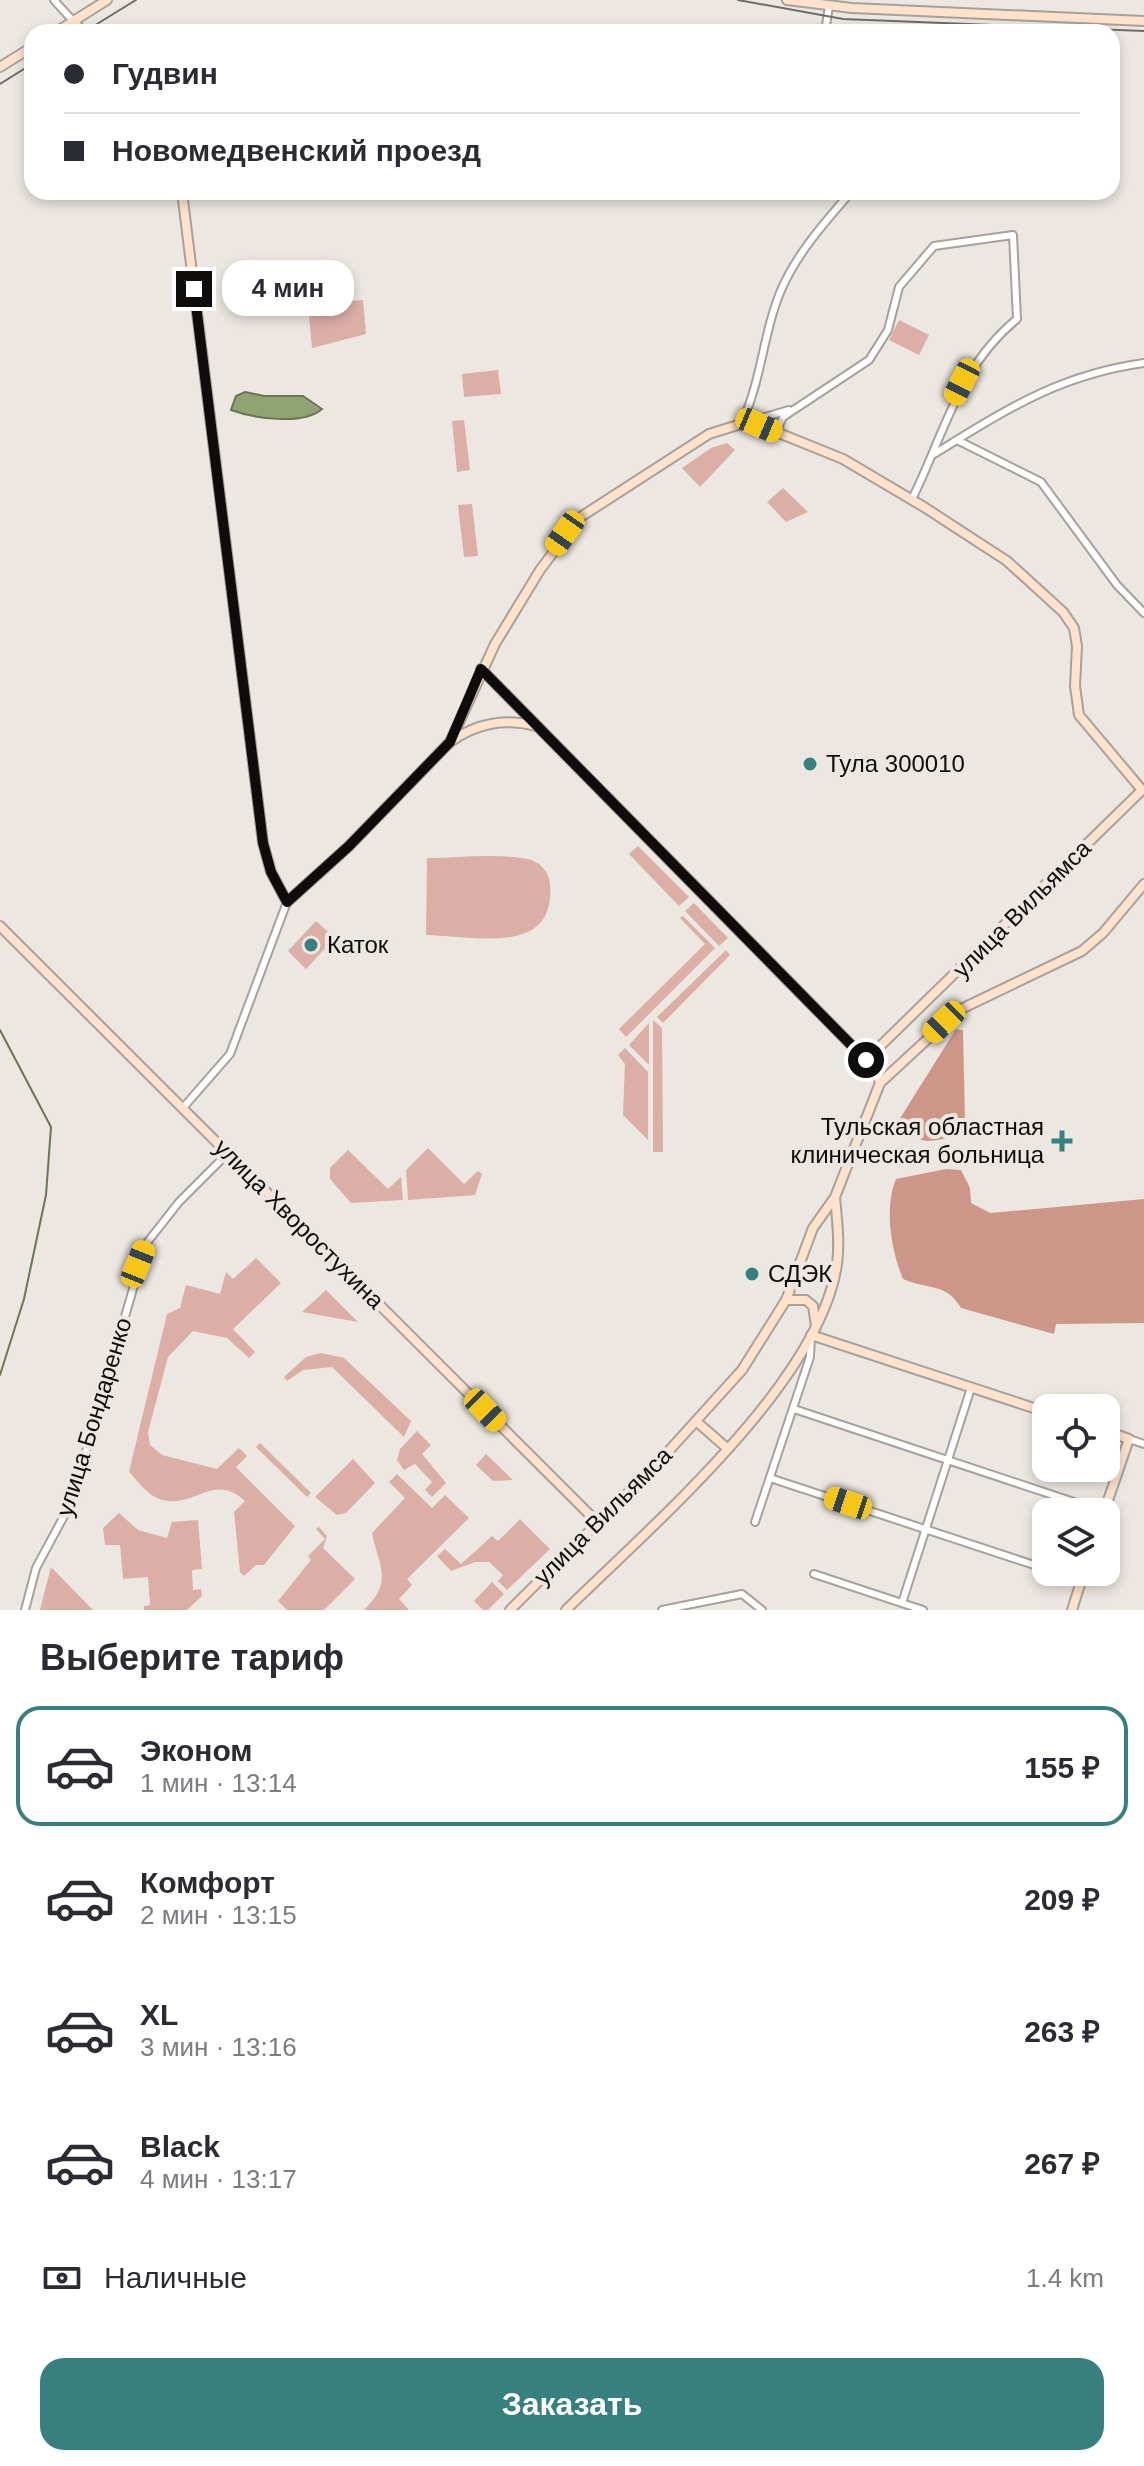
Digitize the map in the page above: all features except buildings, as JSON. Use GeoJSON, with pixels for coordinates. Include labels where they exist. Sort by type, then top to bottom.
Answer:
{"type":"FeatureCollection","features":[{"type":"Feature","properties":{"kind":"street"},"geometry":{"type":"LineString","coordinates":[[54,0],[76,24]]}},
{"type":"Feature","properties":{"kind":"street"},"geometry":{"type":"LineString","coordinates":[[68,24],[107,0]]}},
{"type":"Feature","properties":{"kind":"street"},"geometry":{"type":"LineString","coordinates":[[787,0],[829,6],[1144,21]]}},
{"type":"Feature","properties":{"kind":"street"},"geometry":{"type":"LineString","coordinates":[[826,24],[829,6]]}},
{"type":"Feature","properties":{"kind":"street"},"geometry":{"type":"LineString","coordinates":[[0,67],[24,52]]}},
{"type":"Feature","properties":{"kind":"street"},"geometry":{"type":"LineString","coordinates":[[183,200],[263,843],[271,872],[287,902]]}},
{"type":"Feature","properties":{"kind":"street"},"geometry":{"type":"LineString","coordinates":[[741,424],[750,406],[781,290],[798,258],[845,200]]}},
{"type":"Feature","properties":{"kind":"street"},"geometry":{"type":"LineString","coordinates":[[741,424],[759,425],[776,432],[843,459],[912,499],[934,454],[962,382],[997,335],[1017,319],[1013,235],[934,246],[899,287],[888,330],[869,360],[783,417],[776,432]]}},
{"type":"Feature","properties":{"kind":"street"},"geometry":{"type":"LineString","coordinates":[[934,454],[1064,381],[1106,368],[1144,363]]}},
{"type":"Feature","properties":{"kind":"street"},"geometry":{"type":"LineString","coordinates":[[450,742],[481,669],[540,570],[579,518],[709,434],[796,408]]}},
{"type":"Feature","properties":{"kind":"street"},"geometry":{"type":"LineString","coordinates":[[957,440],[1041,482],[1117,585],[1144,613]]}},
{"type":"Feature","properties":{"kind":"street","name":"улица Вильямса"},"geometry":{"type":"LineString","coordinates":[[866,1060],[1142,790],[1079,715],[1075,686],[1077,646],[1074,628],[1063,612],[1007,561],[912,499]]}},
{"type":"Feature","properties":{"kind":"street"},"geometry":{"type":"LineString","coordinates":[[481,669],[866,1060],[880,1083],[959,1010],[1082,951],[1103,933],[1144,884]]}},
{"type":"Feature","properties":{"kind":"street"},"geometry":{"type":"LineString","coordinates":[[182,1109],[230,1054],[287,902],[349,846],[450,742],[467,730],[512,722],[538,727]]}},
{"type":"Feature","properties":{"kind":"street","name":"улица Хворостухина"},"geometry":{"type":"LineString","coordinates":[[0,926],[597,1522]]}},
{"type":"Feature","properties":{"kind":"street","name":"улица Вильямса"},"geometry":{"type":"LineString","coordinates":[[510,1610],[697,1422],[742,1370],[786,1300],[813,1228],[835,1197],[880,1083]]}},
{"type":"Feature","properties":{"kind":"street","name":"улица Бондаренко"},"geometry":{"type":"LineString","coordinates":[[25,1610],[36,1568],[71,1503],[146,1244],[179,1202],[227,1154]]}},
{"type":"Feature","properties":{"kind":"street","name":"улица Вильямса"},"geometry":{"type":"LineString","coordinates":[[566,1610],[728,1449],[790,1373],[814,1331],[837,1267],[835,1197]]}},
{"type":"Feature","properties":{"kind":"street"},"geometry":{"type":"LineString","coordinates":[[823,1217],[837,1230]]}},
{"type":"Feature","properties":{"kind":"street"},"geometry":{"type":"LineString","coordinates":[[755,1522],[794,1409],[810,1357],[814,1331],[813,1306],[806,1300],[786,1300]]}},
{"type":"Feature","properties":{"kind":"street"},"geometry":{"type":"LineString","coordinates":[[814,1331],[1032,1408]]}},
{"type":"Feature","properties":{"kind":"street"},"geometry":{"type":"LineString","coordinates":[[902,1603],[971,1388]]}},
{"type":"Feature","properties":{"kind":"street"},"geometry":{"type":"LineString","coordinates":[[794,1409],[1062,1498]]}},
{"type":"Feature","properties":{"kind":"street"},"geometry":{"type":"LineString","coordinates":[[697,1422],[728,1449]]}},
{"type":"Feature","properties":{"kind":"street"},"geometry":{"type":"LineString","coordinates":[[1120,1436],[1144,1444]]}},
{"type":"Feature","properties":{"kind":"street"},"geometry":{"type":"LineString","coordinates":[[1109,1498],[1129,1439]]}},
{"type":"Feature","properties":{"kind":"street"},"geometry":{"type":"LineString","coordinates":[[770,1478],[1032,1564]]}},
{"type":"Feature","properties":{"kind":"street"},"geometry":{"type":"LineString","coordinates":[[814,1574],[923,1610]]}},
{"type":"Feature","properties":{"kind":"street"},"geometry":{"type":"LineString","coordinates":[[1072,1610],[1079,1586]]}},
{"type":"Feature","properties":{"kind":"street"},"geometry":{"type":"LineString","coordinates":[[662,1610],[742,1594],[762,1610]]}},
{"type":"Feature","properties":{"kind":"shaded area"},"geometry":{"type":"Polygon","coordinates":[[[363,300],[366,334],[312,348],[308,305],[363,300]]]}},
{"type":"Feature","properties":{"kind":"shaded area"},"geometry":{"type":"Polygon","coordinates":[[[899,320],[929,335],[919,355],[889,340],[899,320]]]}},
{"type":"Feature","properties":{"kind":"shaded area"},"geometry":{"type":"Polygon","coordinates":[[[498,370],[501,394],[464,397],[462,374],[498,370]]]}},
{"type":"Feature","properties":{"kind":"shaded area"},"geometry":{"type":"Polygon","coordinates":[[[245,392],[264,396],[303,396],[322,409],[291,419],[264,418],[231,410],[236,396],[245,392]]]}},
{"type":"Feature","properties":{"kind":"shaded area"},"geometry":{"type":"Polygon","coordinates":[[[464,420],[470,470],[457,472],[452,421],[464,420]]]}},
{"type":"Feature","properties":{"kind":"shaded area"},"geometry":{"type":"Polygon","coordinates":[[[727,443],[735,450],[700,487],[682,468],[711,448],[727,443]]]}},
{"type":"Feature","properties":{"kind":"shaded area"},"geometry":{"type":"Polygon","coordinates":[[[783,488],[808,512],[786,522],[767,502],[783,488]]]}},
{"type":"Feature","properties":{"kind":"shaded area"},"geometry":{"type":"Polygon","coordinates":[[[472,504],[478,556],[464,557],[458,505],[472,504]]]}},
{"type":"Feature","properties":{"kind":"shaded area"},"geometry":{"type":"Polygon","coordinates":[[[638,846],[689,897],[679,906],[629,854],[638,846]]]}},
{"type":"Feature","properties":{"kind":"shaded area"},"geometry":{"type":"Polygon","coordinates":[[[490,856],[536,862],[548,875],[548,907],[540,923],[526,932],[509,937],[488,939],[426,935],[427,858],[490,856]]]}},
{"type":"Feature","properties":{"kind":"shaded area"},"geometry":{"type":"Polygon","coordinates":[[[694,903],[728,938],[719,946],[685,911],[694,903]]]}},
{"type":"Feature","properties":{"kind":"shaded area"},"geometry":{"type":"Polygon","coordinates":[[[683,916],[715,948],[626,1037],[619,1029],[705,944],[680,918],[683,916]]]}},
{"type":"Feature","properties":{"kind":"shaded area","name":"Каток"},"geometry":{"type":"Polygon","coordinates":[[[316,921],[335,938],[306,969],[288,951],[316,921]]]}},
{"type":"Feature","properties":{"kind":"shaded area"},"geometry":{"type":"Polygon","coordinates":[[[726,950],[730,955],[663,1023],[657,1017],[726,950]]]}},
{"type":"Feature","properties":{"kind":"shaded area"},"geometry":{"type":"Polygon","coordinates":[[[653,1020],[662,1028],[663,1152],[653,1152],[653,1020]]]}},
{"type":"Feature","properties":{"kind":"shaded area"},"geometry":{"type":"Polygon","coordinates":[[[649,1023],[649,1065],[629,1045],[649,1023]]]}},
{"type":"Feature","properties":{"kind":"shaded area"},"geometry":{"type":"Polygon","coordinates":[[[956,1029],[963,1030],[965,1121],[956,1136],[923,1140],[912,1134],[899,1120],[956,1029]]]}},
{"type":"Feature","properties":{"kind":"shaded area"},"geometry":{"type":"Polygon","coordinates":[[[625,1048],[648,1072],[648,1140],[623,1115],[625,1064],[618,1055],[625,1048]]]}},
{"type":"Feature","properties":{"kind":"shaded area"},"geometry":{"type":"Polygon","coordinates":[[[428,1148],[464,1184],[478,1171],[482,1174],[475,1195],[408,1200],[406,1170],[428,1148]]]}},
{"type":"Feature","properties":{"kind":"shaded area"},"geometry":{"type":"Polygon","coordinates":[[[348,1150],[388,1189],[401,1177],[403,1200],[351,1203],[330,1179],[330,1168],[348,1150]]]}},
{"type":"Feature","properties":{"kind":"shaded area"},"geometry":{"type":"Polygon","coordinates":[[[946,1169],[961,1170],[970,1188],[971,1203],[990,1213],[1144,1199],[1144,1323],[1056,1324],[1054,1334],[961,1308],[942,1290],[903,1279],[890,1229],[890,1203],[896,1179],[946,1169]]]}},
{"type":"Feature","properties":{"kind":"shaded area"},"geometry":{"type":"Polygon","coordinates":[[[256,1258],[281,1283],[233,1329],[255,1352],[249,1358],[227,1338],[193,1331],[168,1357],[148,1432],[150,1445],[162,1455],[217,1469],[239,1448],[247,1456],[236,1467],[295,1526],[264,1565],[256,1565],[244,1576],[240,1572],[234,1512],[245,1501],[222,1490],[181,1500],[157,1498],[129,1472],[167,1314],[180,1308],[186,1285],[220,1294],[226,1272],[233,1279],[256,1258]]]}},
{"type":"Feature","properties":{"kind":"shaded area"},"geometry":{"type":"Polygon","coordinates":[[[326,1290],[358,1322],[302,1312],[326,1290]]]}},
{"type":"Feature","properties":{"kind":"shaded area"},"geometry":{"type":"Polygon","coordinates":[[[321,1353],[344,1358],[411,1421],[404,1437],[332,1367],[303,1370],[287,1381],[284,1377],[306,1357],[321,1353]]]}},
{"type":"Feature","properties":{"kind":"shaded area"},"geometry":{"type":"Polygon","coordinates":[[[417,1431],[431,1445],[422,1454],[446,1483],[432,1497],[425,1490],[432,1482],[415,1464],[404,1470],[397,1460],[400,1449],[417,1431]]]}},
{"type":"Feature","properties":{"kind":"shaded area"},"geometry":{"type":"Polygon","coordinates":[[[260,1443],[311,1493],[307,1497],[256,1447],[260,1443]]]}},
{"type":"Feature","properties":{"kind":"shaded area"},"geometry":{"type":"Polygon","coordinates":[[[486,1454],[513,1480],[493,1481],[476,1465],[486,1454]]]}},
{"type":"Feature","properties":{"kind":"shaded area"},"geometry":{"type":"Polygon","coordinates":[[[353,1459],[375,1483],[346,1513],[337,1515],[315,1497],[353,1459]]]}},
{"type":"Feature","properties":{"kind":"shaded area"},"geometry":{"type":"Polygon","coordinates":[[[397,1474],[432,1508],[445,1495],[469,1518],[407,1579],[412,1585],[399,1599],[409,1610],[364,1610],[379,1591],[382,1574],[372,1533],[405,1498],[389,1482],[397,1474]]]}},
{"type":"Feature","properties":{"kind":"shaded area"},"geometry":{"type":"Polygon","coordinates":[[[119,1513],[138,1530],[167,1538],[172,1522],[198,1520],[202,1569],[192,1570],[193,1590],[201,1589],[202,1596],[187,1610],[144,1610],[144,1606],[150,1605],[148,1577],[123,1579],[120,1545],[105,1545],[103,1528],[119,1513]]]}},
{"type":"Feature","properties":{"kind":"shaded area"},"geometry":{"type":"Polygon","coordinates":[[[520,1519],[550,1549],[507,1590],[498,1581],[503,1575],[489,1562],[475,1562],[451,1571],[437,1556],[445,1549],[461,1564],[492,1536],[498,1541],[520,1519]]]}},
{"type":"Feature","properties":{"kind":"shaded area"},"geometry":{"type":"Polygon","coordinates":[[[319,1527],[327,1536],[323,1548],[355,1579],[324,1610],[287,1610],[278,1601],[311,1560],[308,1556],[325,1539],[316,1529],[319,1527]]]}},
{"type":"Feature","properties":{"kind":"shaded area"},"geometry":{"type":"Polygon","coordinates":[[[51,1567],[93,1610],[40,1610],[51,1567]]]}},
{"type":"Feature","properties":{"kind":"shaded area"},"geometry":{"type":"Polygon","coordinates":[[[492,1582],[504,1594],[488,1610],[483,1610],[474,1601],[492,1582]]]}},
{"type":"Feature","properties":{"kind":"waterway"},"geometry":{"type":"LineString","coordinates":[[0,1030],[51,1127],[46,1195],[24,1299],[0,1375]]}},
{"type":"Feature","properties":{"kind":"tram line"},"geometry":{"type":"LineString","coordinates":[[97,24],[136,0]]}},
{"type":"Feature","properties":{"kind":"tram line"},"geometry":{"type":"LineString","coordinates":[[738,0],[843,19],[968,24]]}},
{"type":"Feature","properties":{"kind":"tram line"},"geometry":{"type":"LineString","coordinates":[[1120,30],[1144,31]]}},
{"type":"Feature","properties":{"kind":"tram line"},"geometry":{"type":"LineString","coordinates":[[0,84],[24,69]]}},
{"type":"Feature","properties":{"kind":"place","name":"Тула 300010"},"geometry":{"type":"Point","coordinates":[810,764]}},
{"type":"Feature","properties":{"kind":"place","name":"Каток"},"geometry":{"type":"Point","coordinates":[311,945]}},
{"type":"Feature","properties":{"kind":"place","name":"Тульская областная клиническая больница"},"geometry":{"type":"Point","coordinates":[1062,1141]}},
{"type":"Feature","properties":{"kind":"place","name":"СДЭК"},"geometry":{"type":"Point","coordinates":[752,1274]}},
{"type":"Feature","properties":{"kind":"route"},"geometry":{"type":"LineString","coordinates":[[194,289],[263,843],[271,872],[287,902],[349,846],[450,742],[481,669],[866,1060]]}}]}
